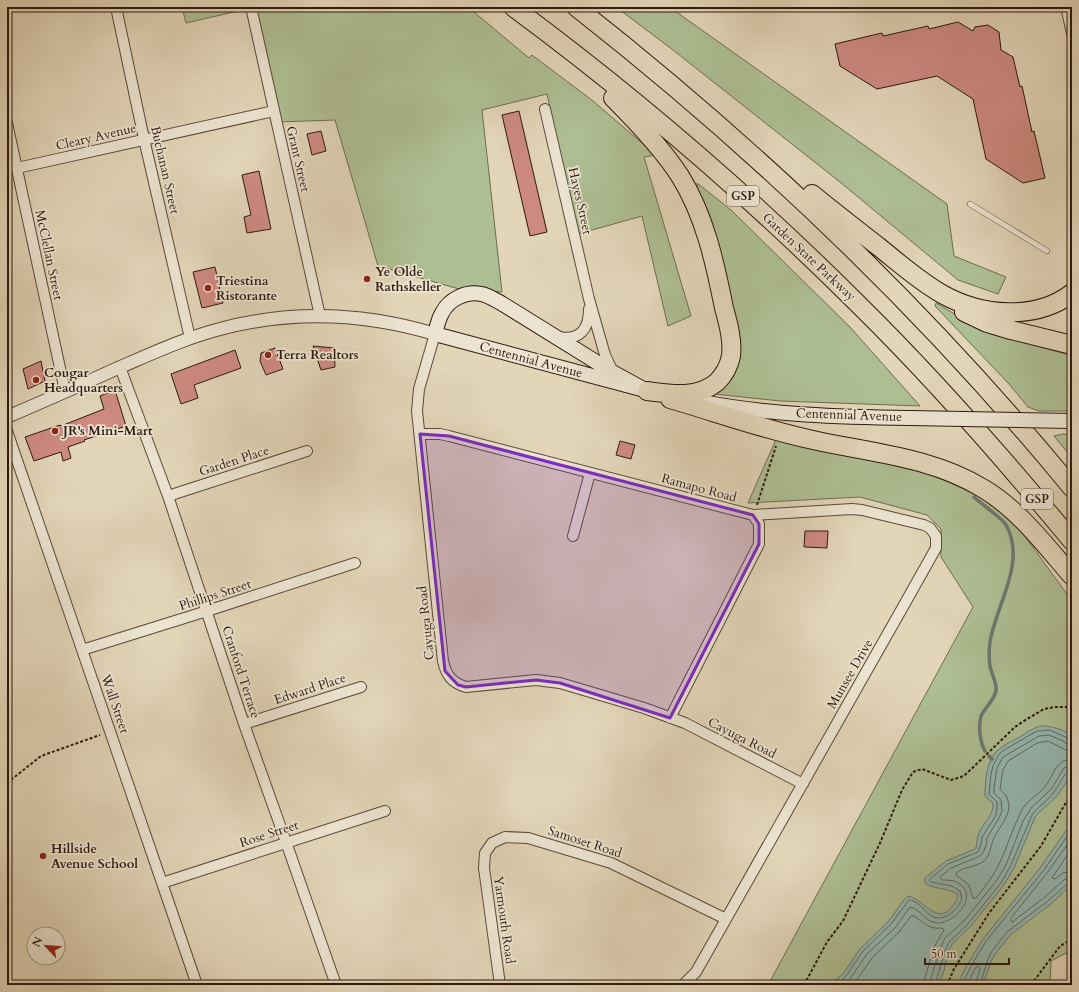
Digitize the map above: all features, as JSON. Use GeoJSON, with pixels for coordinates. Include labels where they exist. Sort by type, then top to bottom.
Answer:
{"type":"FeatureCollection","features":[{"type":"Feature","properties":{"kind":"highway","name":"GSP"},"geometry":{"type":"LineString","coordinates":[[576,7],[671,83],[765,165],[853,248],[936,333],[983,384],[1072,488]]}},
{"type":"Feature","properties":{"kind":"highway"},"geometry":{"type":"LineString","coordinates":[[518,11],[599,83],[657,146],[671,163],[694,201],[705,232],[718,278],[729,331],[731,350],[728,366],[716,383],[697,393],[676,394],[647,391]]}},
{"type":"Feature","properties":{"kind":"highway","name":"Garden State Parkway"},"geometry":{"type":"LineString","coordinates":[[518,11],[588,65],[745,197],[862,307],[1001,456],[1072,541]]}},
{"type":"Feature","properties":{"kind":"highway"},"geometry":{"type":"LineString","coordinates":[[671,83],[952,304],[978,319],[1008,330],[1072,345]]}},
{"type":"Feature","properties":{"kind":"highway"},"geometry":{"type":"LineString","coordinates":[[918,278],[943,294],[964,304],[1006,312],[1026,311],[1045,307],[1072,293]]}},
{"type":"Feature","properties":{"kind":"highway"},"geometry":{"type":"LineString","coordinates":[[647,391],[780,432],[916,461],[957,474],[985,490],[1013,511],[1072,576]]}},
{"type":"Feature","properties":{"kind":"main road"},"geometry":{"type":"LineString","coordinates":[[435,334],[442,313],[450,303],[460,296],[475,294],[487,296],[501,303],[614,373],[647,391]]}},
{"type":"Feature","properties":{"kind":"main road","name":"Centennial Avenue"},"geometry":{"type":"LineString","coordinates":[[435,334],[647,391],[708,403],[788,413],[849,417],[1072,421]]}},
{"type":"Feature","properties":{"kind":"street","name":"Buchanan Street"},"geometry":{"type":"LineString","coordinates":[[116,7],[144,139],[190,338]]}},
{"type":"Feature","properties":{"kind":"street","name":"Grant Street"},"geometry":{"type":"LineString","coordinates":[[251,7],[320,316]]}},
{"type":"Feature","properties":{"kind":"street"},"geometry":{"type":"LineString","coordinates":[[1066,7],[1072,33]]}},
{"type":"Feature","properties":{"kind":"street","name":"Hayes Street"},"geometry":{"type":"LineString","coordinates":[[545,109],[589,299],[605,355],[614,373]]}},
{"type":"Feature","properties":{"kind":"street","name":"Cleary Avenue"},"geometry":{"type":"LineString","coordinates":[[17,168],[274,111]]}},
{"type":"Feature","properties":{"kind":"street","name":"McClellan Street"},"geometry":{"type":"LineString","coordinates":[[7,123],[65,392]]}},
{"type":"Feature","properties":{"kind":"street","name":"Hayes Street"},"geometry":{"type":"LineString","coordinates":[[555,337],[574,337],[583,332],[588,321],[589,299]]}},
{"type":"Feature","properties":{"kind":"street","name":"Centennial Avenue"},"geometry":{"type":"LineString","coordinates":[[7,417],[190,338],[221,329],[256,322],[291,317],[320,316],[386,322],[435,334]]}},
{"type":"Feature","properties":{"kind":"street","name":"Cayuga Road"},"geometry":{"type":"LineString","coordinates":[[435,334],[418,397],[417,411],[443,661],[445,671],[450,679],[458,685],[466,687],[536,680],[560,683],[644,708],[685,723],[803,784]]}},
{"type":"Feature","properties":{"kind":"street","name":"Cranford Terrace"},"geometry":{"type":"LineString","coordinates":[[120,367],[168,496],[244,724],[336,985]]}},
{"type":"Feature","properties":{"kind":"street","name":"Wall Street"},"geometry":{"type":"LineString","coordinates":[[7,431],[111,732],[196,985]]}},
{"type":"Feature","properties":{"kind":"street","name":"Ramapo Road"},"geometry":{"type":"LineString","coordinates":[[420,434],[440,434],[449,436],[753,515]]}},
{"type":"Feature","properties":{"kind":"street","name":"Garden Place"},"geometry":{"type":"LineString","coordinates":[[168,496],[307,451]]}},
{"type":"Feature","properties":{"kind":"street"},"geometry":{"type":"LineString","coordinates":[[573,536],[590,473]]}},
{"type":"Feature","properties":{"kind":"street","name":"Munsee Drive"},"geometry":{"type":"LineString","coordinates":[[683,985],[696,972],[936,548],[936,536],[930,528],[924,525],[862,510],[852,509],[753,515]]}},
{"type":"Feature","properties":{"kind":"street"},"geometry":{"type":"LineString","coordinates":[[670,718],[759,544],[759,524],[753,515]]}},
{"type":"Feature","properties":{"kind":"street","name":"Phillips Street"},"geometry":{"type":"LineString","coordinates":[[82,650],[355,563]]}},
{"type":"Feature","properties":{"kind":"street","name":"Edward Place"},"geometry":{"type":"LineString","coordinates":[[244,724],[361,687]]}},
{"type":"Feature","properties":{"kind":"street","name":"Rose Street"},"geometry":{"type":"LineString","coordinates":[[162,883],[385,811]]}},
{"type":"Feature","properties":{"kind":"street","name":"Samoset Road"},"geometry":{"type":"LineString","coordinates":[[484,859],[484,853],[492,843],[505,837],[528,838],[611,863],[726,919]]}},
{"type":"Feature","properties":{"kind":"street","name":"Yarmouth Road"},"geometry":{"type":"LineString","coordinates":[[484,859],[500,985]]}},
{"type":"Feature","properties":{"kind":"lane"},"geometry":{"type":"LineString","coordinates":[[970,204],[1047,251]]}},
{"type":"Feature","properties":{"kind":"path"},"geometry":{"type":"LineString","coordinates":[[753,515],[777,443]]}},
{"type":"Feature","properties":{"kind":"path"},"geometry":{"type":"LineString","coordinates":[[804,985],[827,942],[843,921],[880,843],[902,790],[913,772],[922,769],[951,780],[964,776],[1015,727],[1027,719],[1044,709],[1055,707],[1072,707]]}},
{"type":"Feature","properties":{"kind":"path"},"geometry":{"type":"LineString","coordinates":[[7,783],[41,756],[111,732]]}},
{"type":"Feature","properties":{"kind":"path"},"geometry":{"type":"LineString","coordinates":[[947,985],[954,969],[989,913],[1041,846],[1072,792]]}},
{"type":"Feature","properties":{"kind":"path"},"geometry":{"type":"LineString","coordinates":[[1031,985],[1060,946],[1072,939]]}},
{"type":"Feature","properties":{"kind":"highlighted area"},"geometry":{"type":"Polygon","coordinates":[[[420,434],[449,436],[753,515],[759,524],[759,544],[670,718],[560,683],[536,680],[466,687],[458,685],[445,671],[420,434]]]}},
{"type":"Feature","properties":{"kind":"green space"},"geometry":{"type":"Polygon","coordinates":[[[182,7],[468,7],[529,58],[532,55],[593,101],[656,155],[644,157],[691,316],[668,326],[642,216],[578,234],[547,94],[482,110],[502,292],[459,289],[378,266],[335,120],[278,122],[251,8],[186,23],[182,7]]]}},
{"type":"Feature","properties":{"kind":"green space"},"geometry":{"type":"Polygon","coordinates":[[[616,7],[672,7],[675,11],[947,204],[954,256],[1006,277],[998,294],[958,280],[840,182],[673,50],[616,7]]]}},
{"type":"Feature","properties":{"kind":"green space"},"geometry":{"type":"Polygon","coordinates":[[[697,183],[731,210],[850,327],[920,406],[780,401],[714,394],[732,371],[697,183]]]}},
{"type":"Feature","properties":{"kind":"green space"},"geometry":{"type":"Polygon","coordinates":[[[936,303],[980,329],[1072,356],[1072,411],[1039,411],[1028,407],[1009,384],[935,306],[936,303]]]}},
{"type":"Feature","properties":{"kind":"green space"},"geometry":{"type":"Polygon","coordinates":[[[1063,434],[1072,435],[1072,458],[1054,436],[1063,434]]]}},
{"type":"Feature","properties":{"kind":"green space"},"geometry":{"type":"Polygon","coordinates":[[[777,437],[934,475],[980,497],[1016,524],[1072,601],[1072,950],[1051,961],[1050,985],[768,985],[973,607],[941,557],[941,529],[927,515],[860,497],[748,503],[777,437]]]}},
{"type":"Feature","properties":{"kind":"water"},"geometry":{"type":"Polygon","coordinates":[[[1043,726],[1062,730],[1071,736],[1071,772],[1064,786],[1056,797],[1035,817],[1014,868],[1004,885],[970,927],[953,943],[948,952],[944,971],[938,985],[830,985],[843,974],[860,949],[888,922],[908,896],[914,898],[930,910],[940,914],[951,908],[957,900],[957,894],[925,883],[925,878],[946,861],[975,849],[977,838],[993,808],[993,803],[985,795],[986,775],[993,756],[1006,744],[1033,729],[1043,726]]]}},
{"type":"Feature","properties":{"kind":"water"},"geometry":{"type":"Polygon","coordinates":[[[1072,822],[1072,884],[1051,904],[1010,935],[991,961],[983,985],[957,985],[983,939],[1040,868],[1072,822]]]}},
{"type":"Feature","properties":{"kind":"building"},"geometry":{"type":"Polygon","coordinates":[[[958,22],[973,31],[975,27],[988,25],[999,32],[1001,50],[1013,57],[1020,87],[1022,86],[1032,132],[1034,131],[1045,178],[1023,183],[986,159],[973,99],[937,76],[877,89],[840,66],[835,44],[882,33],[883,36],[928,26],[929,29],[958,22]]]}},
{"type":"Feature","properties":{"kind":"building"},"geometry":{"type":"Polygon","coordinates":[[[519,111],[547,232],[530,236],[502,115],[519,111]]]}},
{"type":"Feature","properties":{"kind":"building"},"geometry":{"type":"Polygon","coordinates":[[[321,131],[326,151],[312,155],[307,134],[321,131]]]}},
{"type":"Feature","properties":{"kind":"building"},"geometry":{"type":"Polygon","coordinates":[[[259,171],[271,229],[247,233],[244,217],[251,215],[242,175],[259,171]]]}},
{"type":"Feature","properties":{"kind":"building","name":"Triestina Ristorante"},"geometry":{"type":"Polygon","coordinates":[[[215,267],[223,303],[202,308],[193,272],[215,267]]]}},
{"type":"Feature","properties":{"kind":"building"},"geometry":{"type":"Polygon","coordinates":[[[313,346],[334,348],[335,367],[321,370],[313,346]]]}},
{"type":"Feature","properties":{"kind":"building"},"geometry":{"type":"Polygon","coordinates":[[[275,348],[283,369],[266,375],[260,361],[261,353],[275,348]]]}},
{"type":"Feature","properties":{"kind":"building"},"geometry":{"type":"Polygon","coordinates":[[[235,350],[241,368],[194,385],[198,398],[181,404],[171,374],[235,350]]]}},
{"type":"Feature","properties":{"kind":"building"},"geometry":{"type":"Polygon","coordinates":[[[41,361],[45,381],[28,389],[23,369],[41,361]]]}},
{"type":"Feature","properties":{"kind":"building"},"geometry":{"type":"Polygon","coordinates":[[[115,390],[126,426],[68,447],[71,458],[63,461],[61,452],[34,461],[25,437],[60,425],[61,426],[104,409],[100,396],[115,390]]]}},
{"type":"Feature","properties":{"kind":"building"},"geometry":{"type":"Polygon","coordinates":[[[620,441],[635,445],[631,459],[616,455],[620,441]]]}},
{"type":"Feature","properties":{"kind":"building"},"geometry":{"type":"Polygon","coordinates":[[[805,531],[828,531],[827,548],[804,547],[805,531]]]}},
{"type":"Feature","properties":{"kind":"waterway"},"geometry":{"type":"LineString","coordinates":[[974,497],[1006,525],[1012,539],[1013,554],[1012,569],[990,642],[990,666],[996,684],[996,690],[994,697],[981,716],[980,720],[980,734],[985,751]]}},
{"type":"Feature","properties":{"kind":"waterway"},"geometry":{"type":"LineString","coordinates":[[989,756],[992,759]]}},
{"type":"Feature","properties":{"kind":"place","name":"Ye Olde Rathskeller"},"geometry":{"type":"Point","coordinates":[367,279]}},
{"type":"Feature","properties":{"kind":"place","name":"Triestina Ristorante"},"geometry":{"type":"Point","coordinates":[208,288]}},
{"type":"Feature","properties":{"kind":"place","name":"Terra Realtors"},"geometry":{"type":"Point","coordinates":[268,355]}},
{"type":"Feature","properties":{"kind":"place","name":"Cougar Headquarters"},"geometry":{"type":"Point","coordinates":[36,380]}},
{"type":"Feature","properties":{"kind":"place","name":"JR's Mini-Mart"},"geometry":{"type":"Point","coordinates":[55,431]}},
{"type":"Feature","properties":{"kind":"place","name":"Hillside Avenue School"},"geometry":{"type":"Point","coordinates":[43,856]}}]}
